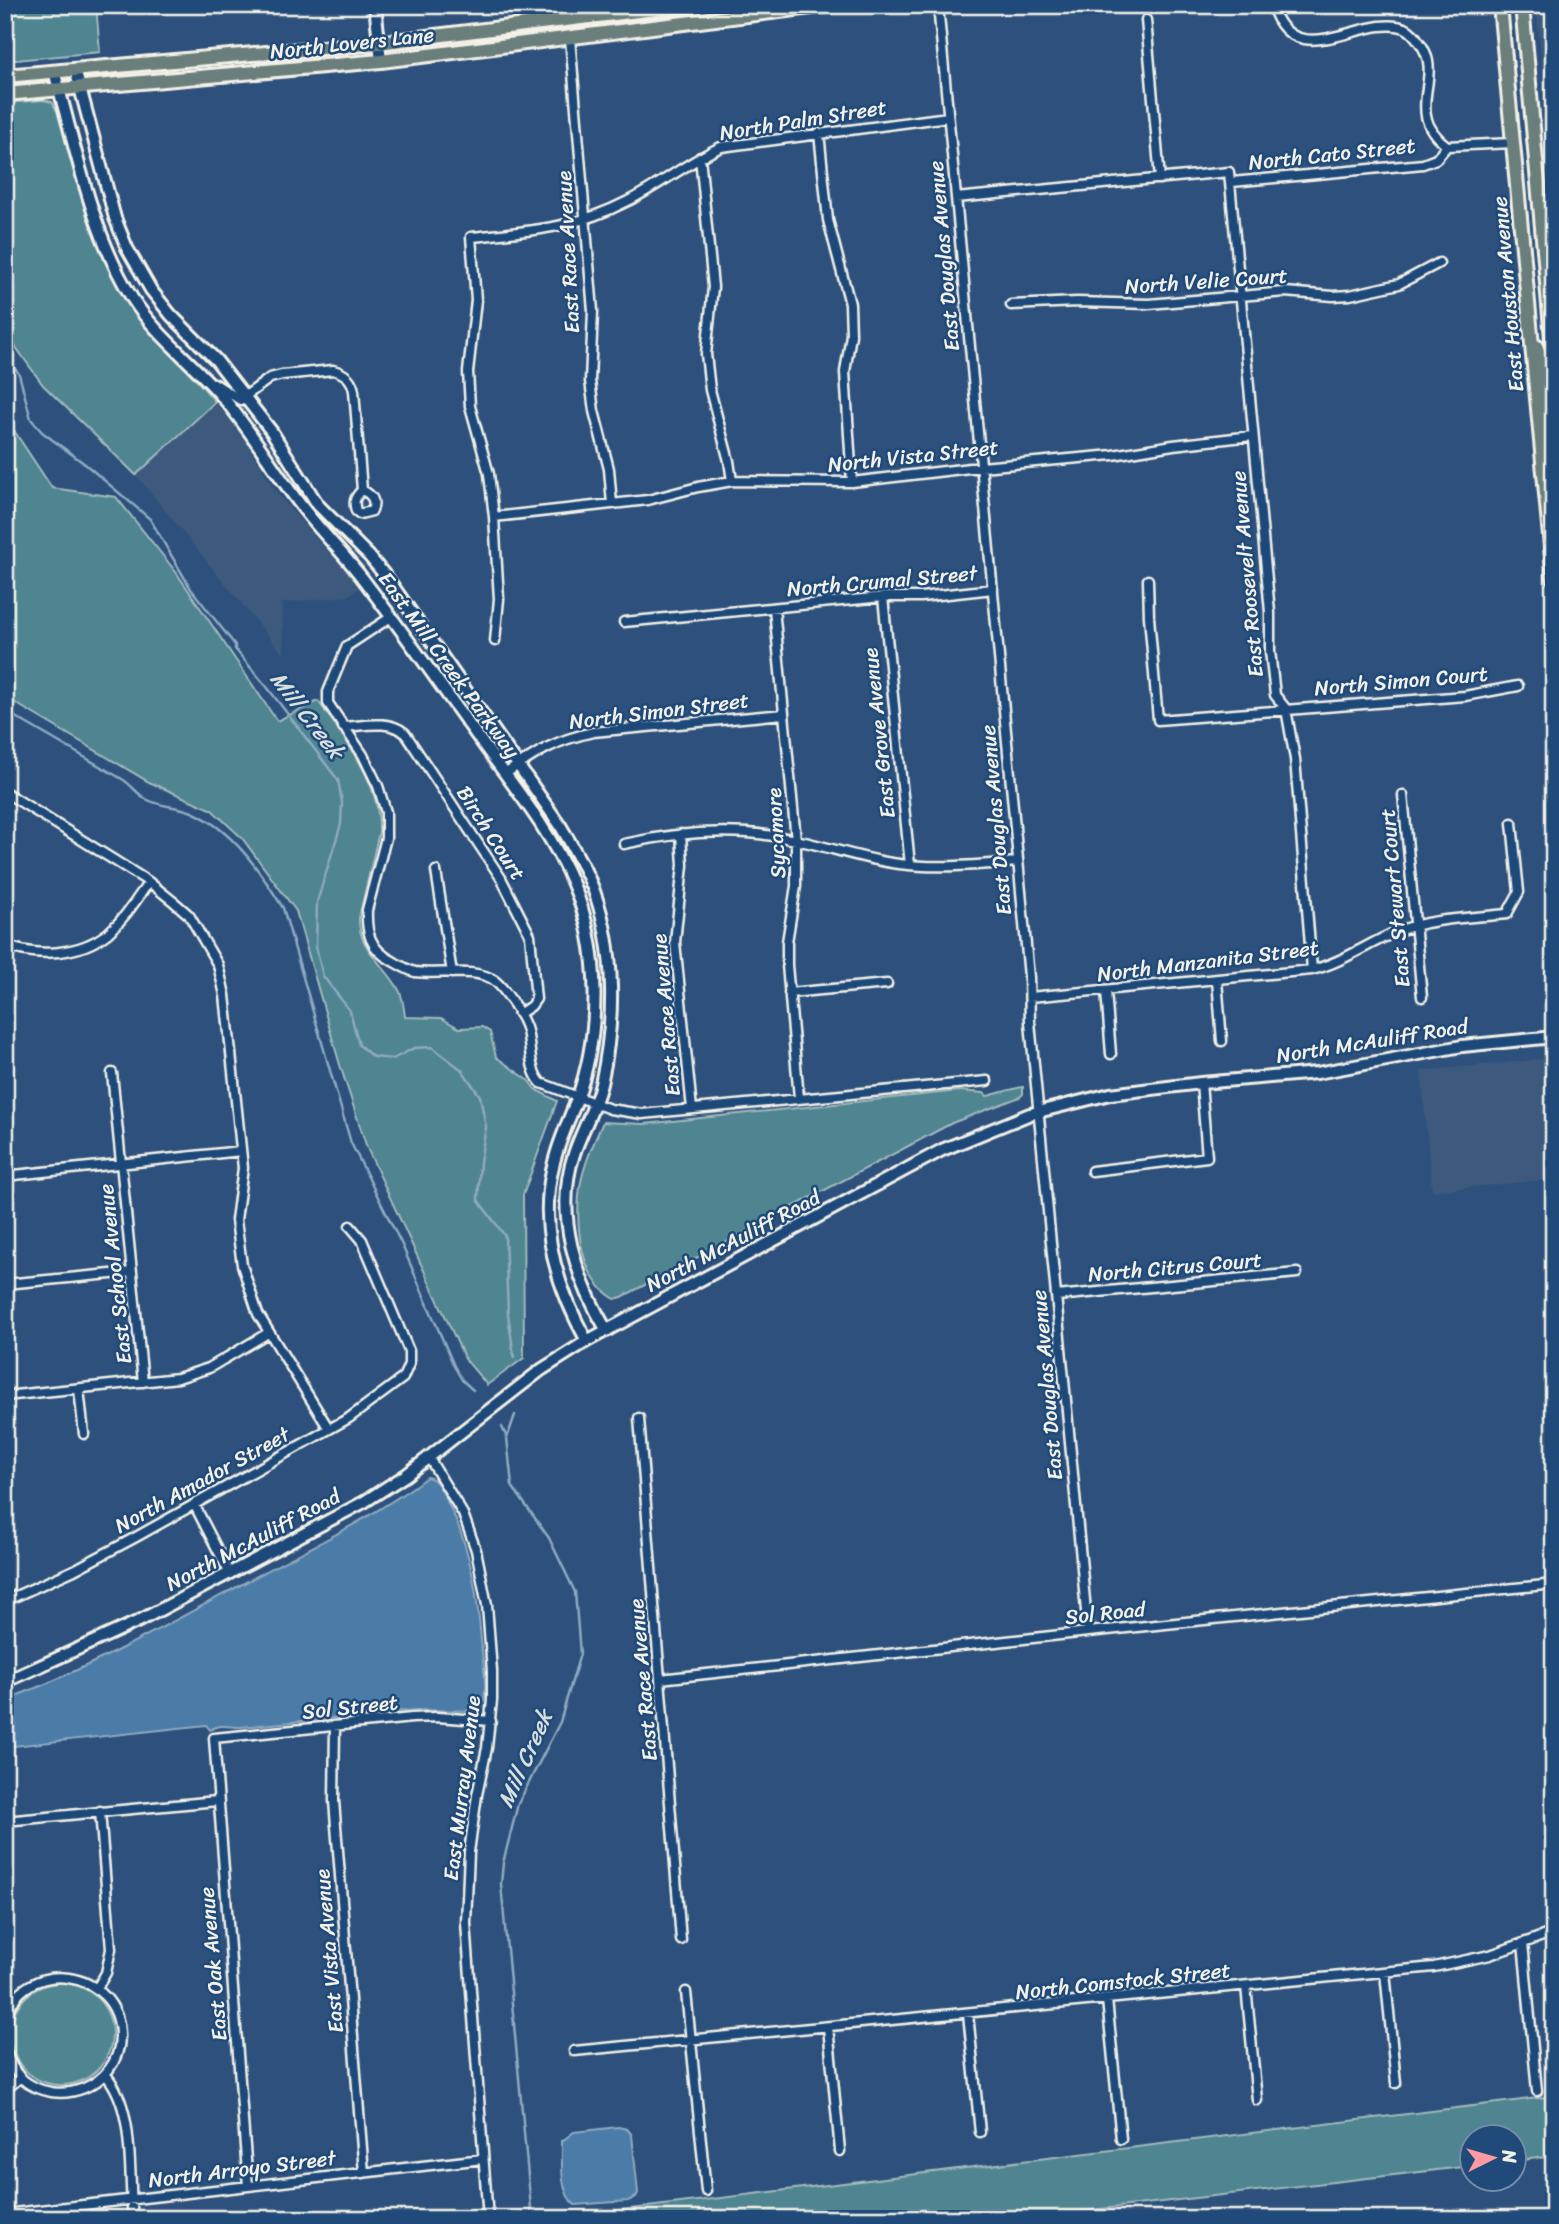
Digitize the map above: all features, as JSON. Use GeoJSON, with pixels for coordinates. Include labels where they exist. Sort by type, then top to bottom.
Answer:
{"type":"FeatureCollection","features":[{"type":"Feature","properties":{"kind":"main road","name":"North Lovers Lane"},"geometry":{"type":"LineString","coordinates":[[5,76],[379,43],[687,5]]}},
{"type":"Feature","properties":{"kind":"main road","name":"North Lovers Lane"},"geometry":{"type":"LineString","coordinates":[[5,94],[380,61],[828,5]]}},
{"type":"Feature","properties":{"kind":"main road","name":"East Houston Avenue"},"geometry":{"type":"LineString","coordinates":[[1500,5],[1554,579]]}},
{"type":"Feature","properties":{"kind":"main road","name":"East Houston Avenue"},"geometry":{"type":"LineString","coordinates":[[1522,5],[1554,361]]}},
{"type":"Feature","properties":{"kind":"main road"},"geometry":{"type":"LineString","coordinates":[[1531,338],[1544,364],[1554,470]]}},
{"type":"Feature","properties":{"kind":"street"},"geometry":{"type":"LineString","coordinates":[[375,5],[380,61]]}},
{"type":"Feature","properties":{"kind":"street","name":"East Douglas Avenue"},"geometry":{"type":"LineString","coordinates":[[938,5],[1088,1632]]}},
{"type":"Feature","properties":{"kind":"street"},"geometry":{"type":"LineString","coordinates":[[1272,5],[1276,18],[1286,30],[1300,38],[1336,38],[1386,24],[1411,31],[1427,51],[1428,74],[1424,99],[1428,126],[1447,146]]}},
{"type":"Feature","properties":{"kind":"street"},"geometry":{"type":"LineString","coordinates":[[956,198],[1160,179],[1146,20]]}},
{"type":"Feature","properties":{"kind":"street","name":"East Race Avenue"},"geometry":{"type":"LineString","coordinates":[[570,38],[593,311],[590,381],[594,411],[609,469],[612,504]]}},
{"type":"Feature","properties":{"kind":"street","name":"East Mill Creek Parkway"},"geometry":{"type":"LineString","coordinates":[[75,69],[115,218],[141,274],[157,299],[216,360],[272,432],[318,505],[388,579],[520,764],[582,862],[603,921],[608,948],[611,1010],[601,1084],[573,1157],[567,1198],[568,1221],[576,1269],[584,1291],[607,1331]]}},
{"type":"Feature","properties":{"kind":"street","name":"East Mill Creek Parkway"},"geometry":{"type":"LineString","coordinates":[[54,71],[96,221],[112,262],[131,297],[149,321],[206,377],[261,447],[299,504],[391,617],[547,835],[574,886],[589,938],[593,972],[593,1025],[578,1098],[559,1140],[552,1164],[547,1216],[565,1301],[587,1342]]}},
{"type":"Feature","properties":{"kind":"street","name":"North Palm Street"},"geometry":{"type":"LineString","coordinates":[[494,517],[489,474],[470,405],[468,372],[475,300],[471,237],[555,228],[586,219],[630,201],[700,157],[721,147],[948,117]]}},
{"type":"Feature","properties":{"kind":"street"},"geometry":{"type":"LineString","coordinates":[[819,133],[828,220],[850,304],[852,335],[845,372],[852,482]]}},
{"type":"Feature","properties":{"kind":"street","name":"North Cato Street"},"geometry":{"type":"LineString","coordinates":[[1232,182],[1423,164],[1436,159],[1447,146],[1513,143]]}},
{"type":"Feature","properties":{"kind":"street"},"geometry":{"type":"LineString","coordinates":[[700,157],[713,287],[706,354],[710,390],[732,481]]}},
{"type":"Feature","properties":{"kind":"street","name":"East Roosevelt Avenue"},"geometry":{"type":"LineString","coordinates":[[1160,179],[1229,172],[1232,182],[1252,436],[1270,612],[1270,651],[1275,695],[1286,709],[1295,759],[1312,970]]}},
{"type":"Feature","properties":{"kind":"street","name":"North Velie Court"},"geometry":{"type":"LineString","coordinates":[[1011,305],[1076,302],[1149,304],[1285,292],[1350,295],[1399,284],[1439,263]]}},
{"type":"Feature","properties":{"kind":"street"},"geometry":{"type":"LineString","coordinates":[[206,377],[240,400],[270,378],[282,375],[333,369],[349,378],[354,391],[362,490]]}},
{"type":"Feature","properties":{"kind":"street","name":"North Vista Street"},"geometry":{"type":"LineString","coordinates":[[494,517],[648,500],[732,481],[852,482],[1113,455],[1252,436]]}},
{"type":"Feature","properties":{"kind":"street"},"geometry":{"type":"LineString","coordinates":[[494,517],[499,599],[495,641]]}},
{"type":"Feature","properties":{"kind":"street"},"geometry":{"type":"LineString","coordinates":[[1148,580],[1158,720],[1286,709]]}},
{"type":"Feature","properties":{"kind":"street","name":"North Crumal Street"},"geometry":{"type":"LineString","coordinates":[[624,622],[993,589]]}},
{"type":"Feature","properties":{"kind":"street","name":"East Grove Avenue"},"geometry":{"type":"LineString","coordinates":[[883,597],[910,865]]}},
{"type":"Feature","properties":{"kind":"street","name":"Sycamore"},"geometry":{"type":"LineString","coordinates":[[774,608],[796,840],[796,886],[787,942],[799,1098]]}},
{"type":"Feature","properties":{"kind":"street"},"geometry":{"type":"LineString","coordinates":[[391,617],[347,646],[328,692],[328,702],[363,755],[378,786],[386,812],[386,838],[367,910],[370,940],[382,955],[412,972],[478,974],[493,979],[526,1028],[537,1078],[549,1087],[627,1113],[987,1081]]}},
{"type":"Feature","properties":{"kind":"street","name":"North Simon Court"},"geometry":{"type":"LineString","coordinates":[[1286,709],[1343,707],[1465,696],[1518,686]]}},
{"type":"Feature","properties":{"kind":"street","name":"North Simon Street"},"geometry":{"type":"LineString","coordinates":[[505,774],[548,745],[568,738],[593,733],[784,714]]}},
{"type":"Feature","properties":{"kind":"street","name":"Birch Court"},"geometry":{"type":"LineString","coordinates":[[343,727],[386,724],[405,733],[501,878],[530,934],[536,999],[519,1014]]}},
{"type":"Feature","properties":{"kind":"street"},"geometry":{"type":"LineString","coordinates":[[5,792],[149,882],[189,915],[218,965],[225,995],[241,1151],[242,1182],[236,1220],[239,1250],[252,1300],[268,1333],[329,1429]]}},
{"type":"Feature","properties":{"kind":"street","name":"East Stewart Court"},"geometry":{"type":"LineString","coordinates":[[1403,795],[1422,997]]}},
{"type":"Feature","properties":{"kind":"street","name":"North Manzanita Street"},"geometry":{"type":"LineString","coordinates":[[1030,997],[1106,992],[1312,970],[1344,959],[1397,932],[1416,926],[1507,914],[1519,892],[1512,823]]}},
{"type":"Feature","properties":{"kind":"street"},"geometry":{"type":"LineString","coordinates":[[624,844],[681,834],[736,832],[796,840],[866,858],[910,865],[949,868],[1017,862]]}},
{"type":"Feature","properties":{"kind":"street","name":"East Race Avenue"},"geometry":{"type":"LineString","coordinates":[[681,834],[683,864],[675,942],[692,1109]]}},
{"type":"Feature","properties":{"kind":"street"},"geometry":{"type":"LineString","coordinates":[[436,871],[452,973]]}},
{"type":"Feature","properties":{"kind":"street"},"geometry":{"type":"LineString","coordinates":[[5,945],[19,951],[49,954],[81,947],[106,934],[128,912],[149,882]]}},
{"type":"Feature","properties":{"kind":"street"},"geometry":{"type":"LineString","coordinates":[[1217,980],[1222,1041]]}},
{"type":"Feature","properties":{"kind":"street"},"geometry":{"type":"LineString","coordinates":[[789,993],[887,984]]}},
{"type":"Feature","properties":{"kind":"street"},"geometry":{"type":"LineString","coordinates":[[1106,992],[1111,1054]]}},
{"type":"Feature","properties":{"kind":"street","name":"North McAuliff Road"},"geometry":{"type":"LineString","coordinates":[[5,1682],[103,1639],[364,1502],[429,1458],[541,1370],[587,1342],[942,1150],[997,1126],[1039,1111],[1110,1094],[1317,1073],[1462,1046],[1554,1037]]}},
{"type":"Feature","properties":{"kind":"street","name":"East School Avenue"},"geometry":{"type":"LineString","coordinates":[[112,1073],[143,1382]]}},
{"type":"Feature","properties":{"kind":"street"},"geometry":{"type":"LineString","coordinates":[[1093,1171],[1207,1157],[1201,1083]]}},
{"type":"Feature","properties":{"kind":"street"},"geometry":{"type":"LineString","coordinates":[[5,1176],[241,1151]]}},
{"type":"Feature","properties":{"kind":"street","name":"North Amador Street"},"geometry":{"type":"LineString","coordinates":[[5,1601],[74,1570],[173,1517],[329,1429],[403,1378],[410,1364],[409,1350],[362,1240],[351,1226]]}},
{"type":"Feature","properties":{"kind":"street"},"geometry":{"type":"LineString","coordinates":[[5,1284],[132,1272]]}},
{"type":"Feature","properties":{"kind":"street","name":"North Citrus Court"},"geometry":{"type":"LineString","coordinates":[[1056,1296],[1297,1273]]}},
{"type":"Feature","properties":{"kind":"street"},"geometry":{"type":"LineString","coordinates":[[5,1396],[177,1378],[209,1368],[268,1333]]}},
{"type":"Feature","properties":{"kind":"street"},"geometry":{"type":"LineString","coordinates":[[79,1390],[85,1434]]}},
{"type":"Feature","properties":{"kind":"street","name":"East Race Avenue"},"geometry":{"type":"LineString","coordinates":[[639,1418],[681,1940]]}},
{"type":"Feature","properties":{"kind":"street","name":"East Murray Avenue"},"geometry":{"type":"LineString","coordinates":[[429,1458],[463,1514],[477,1550],[485,1591],[490,1646],[491,1721],[473,1821],[466,1923],[488,2219]]}},
{"type":"Feature","properties":{"kind":"street"},"geometry":{"type":"LineString","coordinates":[[194,1504],[230,1574]]}},
{"type":"Feature","properties":{"kind":"street","name":"Sol Road"},"geometry":{"type":"LineString","coordinates":[[660,1679],[1554,1584]]}},
{"type":"Feature","properties":{"kind":"street","name":"Sol Street"},"geometry":{"type":"LineString","coordinates":[[214,1738],[438,1717],[491,1721]]}},
{"type":"Feature","properties":{"kind":"street","name":"East Vista Avenue"},"geometry":{"type":"LineString","coordinates":[[335,1726],[334,1801],[364,2173]]}},
{"type":"Feature","properties":{"kind":"street","name":"East Oak Avenue"},"geometry":{"type":"LineString","coordinates":[[214,1738],[248,2186]]}},
{"type":"Feature","properties":{"kind":"street"},"geometry":{"type":"LineString","coordinates":[[5,1821],[217,1801]]}},
{"type":"Feature","properties":{"kind":"street"},"geometry":{"type":"LineString","coordinates":[[97,1988],[106,1973],[111,1949],[100,1811]]}},
{"type":"Feature","properties":{"kind":"street","name":"North Comstock Street"},"geometry":{"type":"LineString","coordinates":[[574,2051],[1385,1972],[1458,1962],[1554,1932]]}},
{"type":"Feature","properties":{"kind":"street"},"geometry":{"type":"LineString","coordinates":[[1523,1943],[1537,2091]]}},
{"type":"Feature","properties":{"kind":"street"},"geometry":{"type":"LineString","coordinates":[[1385,1972],[1396,2083]]}},
{"type":"Feature","properties":{"kind":"street"},"geometry":{"type":"LineString","coordinates":[[5,2021],[14,2001],[27,1987],[44,1979],[63,1976],[82,1980],[97,1988],[111,2003],[118,2020],[120,2039],[116,2057],[105,2074],[92,2085],[74,2092],[55,2094],[37,2088],[21,2077],[11,2065],[5,2050]]}},
{"type":"Feature","properties":{"kind":"street"},"geometry":{"type":"LineString","coordinates":[[1246,1986],[1257,2100]]}},
{"type":"Feature","properties":{"kind":"street"},"geometry":{"type":"LineString","coordinates":[[686,1992],[706,2191]]}},
{"type":"Feature","properties":{"kind":"street"},"geometry":{"type":"LineString","coordinates":[[5,1994],[14,2001]]}},
{"type":"Feature","properties":{"kind":"street"},"geometry":{"type":"LineString","coordinates":[[1107,2000],[1121,2139]]}},
{"type":"Feature","properties":{"kind":"street"},"geometry":{"type":"LineString","coordinates":[[968,2014],[980,2132]]}},
{"type":"Feature","properties":{"kind":"street"},"geometry":{"type":"LineString","coordinates":[[828,2027],[840,2151]]}},
{"type":"Feature","properties":{"kind":"street"},"geometry":{"type":"LineString","coordinates":[[105,2074],[116,2088],[124,2110],[133,2219]]}},
{"type":"Feature","properties":{"kind":"street"},"geometry":{"type":"LineString","coordinates":[[5,2090],[21,2077]]}},
{"type":"Feature","properties":{"kind":"street","name":"North Arroyo Street"},"geometry":{"type":"LineString","coordinates":[[5,2214],[483,2159]]}},
{"type":"Feature","properties":{"kind":"shaded area"},"geometry":{"type":"Polygon","coordinates":[[[1536,5],[1554,5],[1554,245],[1544,140],[1544,86],[1536,5]]]}},
{"type":"Feature","properties":{"kind":"shaded area"},"geometry":{"type":"Polygon","coordinates":[[[215,402],[241,434],[276,492],[361,586],[348,596],[282,603],[284,655],[136,475],[215,402]]]}},
{"type":"Feature","properties":{"kind":"shaded area"},"geometry":{"type":"Polygon","coordinates":[[[1554,1058],[1554,1179],[1432,1191],[1421,1071],[1554,1058]]]}},
{"type":"Feature","properties":{"kind":"shaded area"},"geometry":{"type":"Polygon","coordinates":[[[427,1477],[439,1486],[456,1519],[468,1556],[478,1613],[485,1682],[480,1711],[415,1710],[240,1727],[221,1726],[210,1730],[206,1725],[5,1747],[5,1700],[67,1675],[157,1630],[361,1520],[427,1477]]]}},
{"type":"Feature","properties":{"kind":"shaded area"},"geometry":{"type":"Polygon","coordinates":[[[618,2127],[627,2129],[632,2135],[638,2193],[636,2197],[628,2201],[575,2205],[570,2200],[564,2184],[562,2141],[574,2132],[618,2127]]]}},
{"type":"Feature","properties":{"kind":"green space"},"geometry":{"type":"Polygon","coordinates":[[[5,5],[96,5],[100,52],[5,61],[5,5]]]}},
{"type":"Feature","properties":{"kind":"green space"},"geometry":{"type":"Polygon","coordinates":[[[43,100],[52,102],[57,111],[86,212],[117,284],[140,319],[215,402],[136,475],[43,385],[5,332],[5,103],[43,100]]]}},
{"type":"Feature","properties":{"kind":"green space"},"geometry":{"type":"Polygon","coordinates":[[[5,417],[52,488],[116,497],[176,572],[277,721],[318,701],[350,746],[368,778],[378,813],[379,832],[359,918],[360,929],[368,948],[399,990],[405,1017],[441,1018],[459,1028],[482,1027],[490,1032],[496,1057],[528,1080],[535,1089],[557,1101],[523,1195],[524,1358],[487,1385],[465,1359],[367,1148],[296,911],[242,838],[211,809],[149,782],[5,697],[5,417]]]}},
{"type":"Feature","properties":{"kind":"green space"},"geometry":{"type":"Polygon","coordinates":[[[1023,1087],[1020,1097],[952,1123],[622,1297],[615,1299],[604,1291],[588,1267],[580,1239],[579,1195],[585,1167],[603,1122],[644,1124],[959,1091],[984,1093],[987,1096],[1023,1087]]]}},
{"type":"Feature","properties":{"kind":"green space"},"geometry":{"type":"Polygon","coordinates":[[[51,1983],[71,1983],[90,1991],[104,2005],[112,2024],[109,2054],[90,2077],[71,2085],[51,2085],[32,2077],[18,2063],[10,2044],[10,2024],[18,2005],[32,1991],[51,1983]]]}},
{"type":"Feature","properties":{"kind":"green space"},"geometry":{"type":"Polygon","coordinates":[[[1554,2096],[1554,2156],[1528,2159],[1528,2122],[1458,2122],[1458,2168],[1015,2219],[549,2219],[1554,2096]]]}},
{"type":"Feature","properties":{"kind":"waterway","name":"Mill Creek"},"geometry":{"type":"LineString","coordinates":[[5,356],[19,374],[31,419],[42,432],[150,519],[191,589],[338,780],[342,802],[341,824],[317,902],[316,947],[323,976],[350,1011],[359,1045],[373,1057],[393,1059],[414,1048],[432,1047],[462,1070],[480,1096],[486,1127],[480,1162],[478,1200],[505,1236],[508,1314],[514,1357]]}},
{"type":"Feature","properties":{"kind":"waterway"},"geometry":{"type":"LineString","coordinates":[[5,711],[122,779],[146,799],[192,812],[220,829],[233,840],[265,880],[283,908],[351,1143],[402,1245],[454,1366],[462,1380],[473,1390]]}},
{"type":"Feature","properties":{"kind":"waterway","name":"Mill Creek"},"geometry":{"type":"LineString","coordinates":[[515,1415],[507,1438],[512,1486],[549,1538],[575,1592],[580,1654],[560,1722],[518,1804],[503,1863],[501,1884],[532,2219]]}},
{"type":"Feature","properties":{"kind":"waterway"},"geometry":{"type":"LineString","coordinates":[[502,1427],[507,1438]]}}]}
